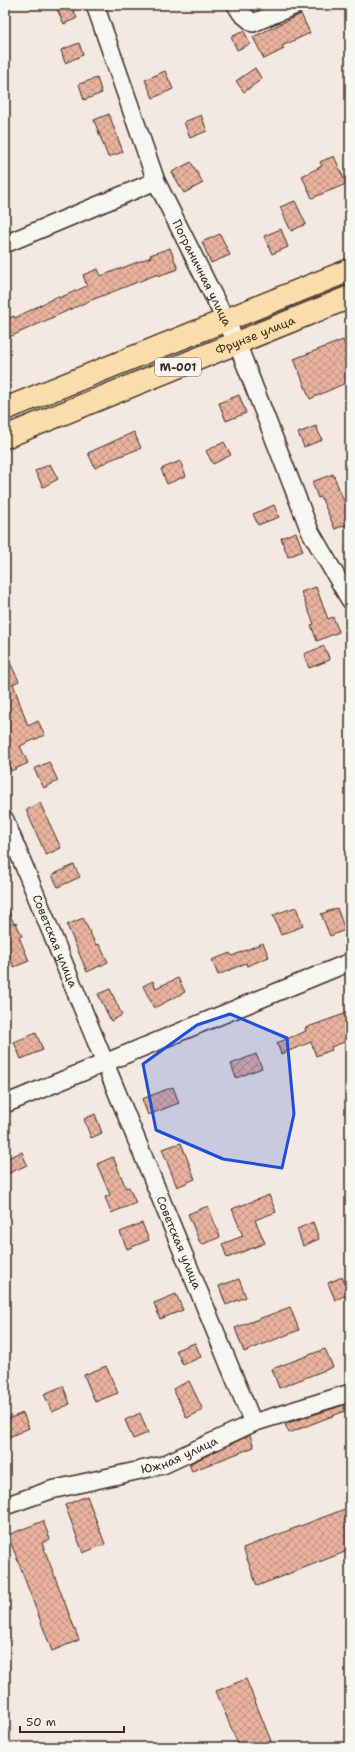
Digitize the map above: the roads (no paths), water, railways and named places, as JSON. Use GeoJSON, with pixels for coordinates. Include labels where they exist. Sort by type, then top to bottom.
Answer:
{"type":"FeatureCollection","features":[{"type":"Feature","properties":{"kind":"main road","name":"M-001"},"geometry":{"type":"LineString","coordinates":[[5,409],[350,270]]}},
{"type":"Feature","properties":{"kind":"main road","name":"Фрунзе улица"},"geometry":{"type":"LineString","coordinates":[[5,437],[350,298]]}},
{"type":"Feature","properties":{"kind":"street","name":"Пограничная улица"},"geometry":{"type":"LineString","coordinates":[[95,5],[156,182],[237,343],[310,531],[350,600]]}},
{"type":"Feature","properties":{"kind":"street"},"geometry":{"type":"LineString","coordinates":[[236,5],[241,13],[253,23],[296,5]]}},
{"type":"Feature","properties":{"kind":"street"},"geometry":{"type":"LineString","coordinates":[[5,244],[156,182]]}},
{"type":"Feature","properties":{"kind":"street","name":"Советская улица"},"geometry":{"type":"LineString","coordinates":[[5,820],[253,1423]]}},
{"type":"Feature","properties":{"kind":"street"},"geometry":{"type":"LineString","coordinates":[[5,1104],[350,962]]}},
{"type":"Feature","properties":{"kind":"street","name":"Южная улица"},"geometry":{"type":"LineString","coordinates":[[5,1506],[51,1490],[163,1465],[253,1423],[350,1393]]}}]}
